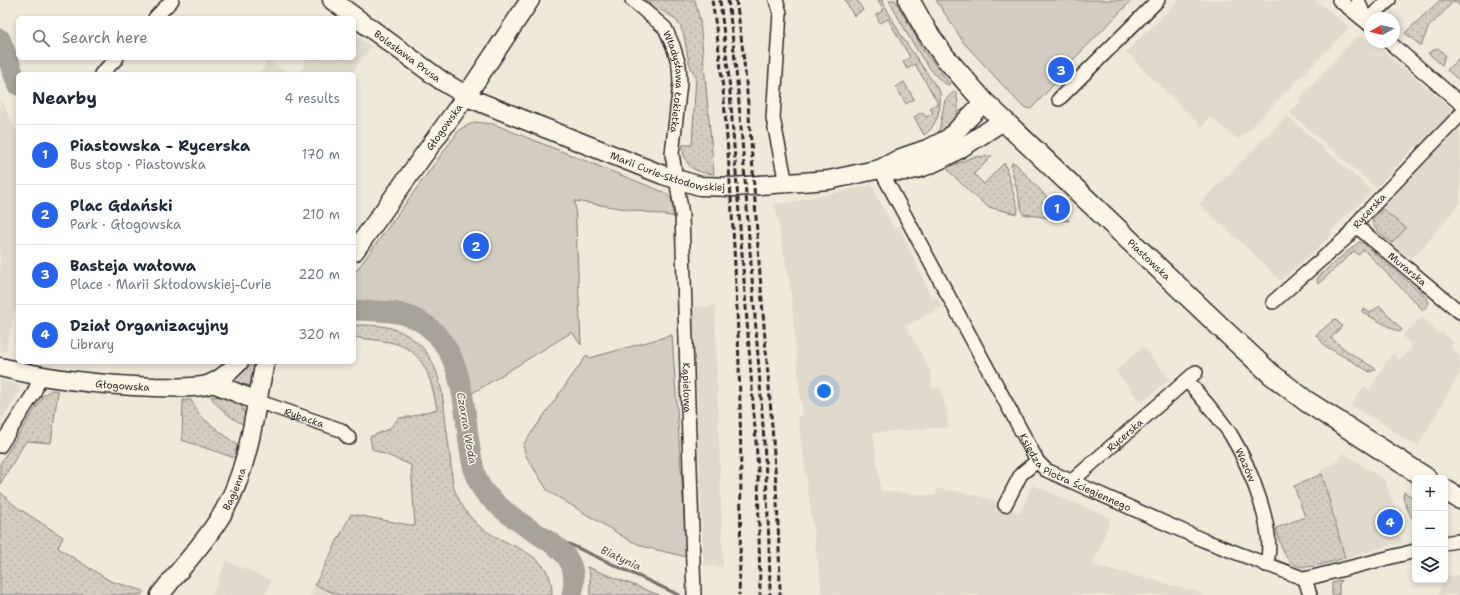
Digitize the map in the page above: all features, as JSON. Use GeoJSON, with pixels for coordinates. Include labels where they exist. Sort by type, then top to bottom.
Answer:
{"type":"FeatureCollection","features":[{"type":"Feature","properties":{"kind":"main road","name":"Piastowska"},"geometry":{"type":"LineString","coordinates":[[909,0],[927,32],[944,56],[984,102],[1271,374],[1306,402],[1421,475]]}},
{"type":"Feature","properties":{"kind":"main road"},"geometry":{"type":"LineString","coordinates":[[1448,492],[1460,499]]}},
{"type":"Feature","properties":{"kind":"street"},"geometry":{"type":"LineString","coordinates":[[157,16],[172,0]]}},
{"type":"Feature","properties":{"kind":"street","name":"Bolesława Prusa"},"geometry":{"type":"LineString","coordinates":[[332,0],[354,16]]}},
{"type":"Feature","properties":{"kind":"street","name":"Głogowska"},"geometry":{"type":"LineString","coordinates":[[356,249],[466,96],[530,0]]}},
{"type":"Feature","properties":{"kind":"street","name":"Władysława Łokietka"},"geometry":{"type":"LineString","coordinates":[[632,0],[665,28],[673,46],[678,63],[680,83],[672,150],[677,180]]}},
{"type":"Feature","properties":{"kind":"street"},"geometry":{"type":"LineString","coordinates":[[776,0],[780,13],[773,118],[786,184]]}},
{"type":"Feature","properties":{"kind":"street"},"geometry":{"type":"LineString","coordinates":[[1059,98],[1158,0]]}},
{"type":"Feature","properties":{"kind":"street"},"geometry":{"type":"LineString","coordinates":[[1339,0],[1364,20]]}},
{"type":"Feature","properties":{"kind":"street"},"geometry":{"type":"LineString","coordinates":[[1358,0],[1364,14]]}},
{"type":"Feature","properties":{"kind":"street"},"geometry":{"type":"LineString","coordinates":[[1378,12],[1388,0]]}},
{"type":"Feature","properties":{"kind":"street","name":"Bolesława Prusa"},"geometry":{"type":"LineString","coordinates":[[356,18],[442,81],[466,96]]}},
{"type":"Feature","properties":{"kind":"street"},"geometry":{"type":"LineString","coordinates":[[1396,48],[1460,103]]}},
{"type":"Feature","properties":{"kind":"street"},"geometry":{"type":"LineString","coordinates":[[103,72],[115,60]]}},
{"type":"Feature","properties":{"kind":"street","name":"Marii Curie-Skłodowskiej"},"geometry":{"type":"LineString","coordinates":[[466,96],[677,180],[713,187],[786,184],[829,180],[880,169],[901,158],[930,148],[948,138],[984,102]]}},
{"type":"Feature","properties":{"kind":"street","name":"Rycerska"},"geometry":{"type":"LineString","coordinates":[[1276,300],[1346,238],[1460,115]]}},
{"type":"Feature","properties":{"kind":"street","name":"Marii Curie-Skłodowskiej"},"geometry":{"type":"LineString","coordinates":[[880,169],[905,172],[927,164],[968,143],[1003,121]]}},
{"type":"Feature","properties":{"kind":"street","name":"Księdza Piotra Ściegiennego"},"geometry":{"type":"LineString","coordinates":[[880,169],[1037,461],[1046,470],[1203,540],[1305,579]]}},
{"type":"Feature","properties":{"kind":"street","name":"Kąpielowa"},"geometry":{"type":"LineString","coordinates":[[677,180],[682,215],[694,594]]}},
{"type":"Feature","properties":{"kind":"street","name":"Murarska"},"geometry":{"type":"LineString","coordinates":[[1356,226],[1460,312]]}},
{"type":"Feature","properties":{"kind":"street","name":"Głogowska"},"geometry":{"type":"LineString","coordinates":[[0,367],[77,382],[152,387],[199,386],[213,383],[227,374],[237,364]]}},
{"type":"Feature","properties":{"kind":"street","name":"Bagienna"},"geometry":{"type":"LineString","coordinates":[[160,595],[213,528],[230,500],[244,463],[265,364]]}},
{"type":"Feature","properties":{"kind":"street"},"geometry":{"type":"LineString","coordinates":[[0,446],[34,393],[40,376]]}},
{"type":"Feature","properties":{"kind":"street","name":"Rycerska"},"geometry":{"type":"LineString","coordinates":[[1072,481],[1191,376]]}},
{"type":"Feature","properties":{"kind":"street","name":"Wazów"},"geometry":{"type":"LineString","coordinates":[[1191,376],[1230,434],[1242,457],[1258,495],[1265,518],[1270,548],[1266,565]]}},
{"type":"Feature","properties":{"kind":"street"},"geometry":{"type":"LineString","coordinates":[[213,383],[257,401]]}},
{"type":"Feature","properties":{"kind":"street","name":"Rybacka"},"geometry":{"type":"LineString","coordinates":[[257,401],[341,430],[349,438]]}},
{"type":"Feature","properties":{"kind":"street"},"geometry":{"type":"LineString","coordinates":[[1005,505],[1021,474],[1037,461]]}},
{"type":"Feature","properties":{"kind":"street"},"geometry":{"type":"LineString","coordinates":[[1310,595],[1305,579],[1412,552]]}},
{"type":"Feature","properties":{"kind":"shaded area"},"geometry":{"type":"Polygon","coordinates":[[[1179,0],[1315,0],[1350,27],[1239,140],[1210,117],[1202,127],[1126,52],[1179,0]]]}},
{"type":"Feature","properties":{"kind":"shaded area"},"geometry":{"type":"Polygon","coordinates":[[[356,36],[371,47],[352,72],[300,72],[306,60],[356,60],[356,36]]]}},
{"type":"Feature","properties":{"kind":"shaded area"},"geometry":{"type":"Polygon","coordinates":[[[1364,36],[1364,48],[1379,48],[1455,111],[1419,148],[1415,146],[1376,188],[1290,113],[1300,102],[1298,100],[1356,37],[1364,36]]]}},
{"type":"Feature","properties":{"kind":"shaded area"},"geometry":{"type":"Polygon","coordinates":[[[267,61],[289,72],[261,72],[267,61]]]}},
{"type":"Feature","properties":{"kind":"shaded area"},"geometry":{"type":"Polygon","coordinates":[[[0,97],[16,130],[16,312],[14,311],[6,352],[0,350],[0,97]]]}},
{"type":"Feature","properties":{"kind":"shaded area"},"geometry":{"type":"Polygon","coordinates":[[[1287,116],[1372,191],[1331,231],[1331,236],[1280,281],[1261,261],[1199,204],[1287,116]]]}},
{"type":"Feature","properties":{"kind":"shaded area"},"geometry":{"type":"Polygon","coordinates":[[[1460,126],[1460,203],[1416,256],[1414,255],[1411,259],[1392,243],[1405,228],[1382,209],[1460,126]]]}},
{"type":"Feature","properties":{"kind":"shaded area"},"geometry":{"type":"Polygon","coordinates":[[[869,184],[873,186],[873,189],[894,229],[899,226],[932,299],[936,297],[942,307],[906,326],[930,370],[932,388],[940,387],[947,413],[948,427],[873,433],[881,491],[936,496],[937,489],[951,490],[996,500],[995,502],[1020,513],[1032,485],[1111,518],[1093,565],[1191,590],[1205,595],[822,595],[798,416],[802,415],[790,284],[774,201],[781,204],[867,186],[869,184]]]}},
{"type":"Feature","properties":{"kind":"shaded area"},"geometry":{"type":"Polygon","coordinates":[[[715,306],[723,567],[704,566],[692,307],[715,306]]]}},
{"type":"Feature","properties":{"kind":"shaded area"},"geometry":{"type":"Polygon","coordinates":[[[1422,317],[1439,334],[1442,331],[1454,343],[1451,346],[1460,356],[1460,375],[1455,381],[1418,446],[1391,430],[1392,428],[1351,406],[1364,386],[1370,390],[1385,365],[1383,364],[1394,353],[1399,360],[1412,347],[1402,336],[1422,317]]]}},
{"type":"Feature","properties":{"kind":"shaded area"},"geometry":{"type":"Polygon","coordinates":[[[1143,347],[1170,379],[1142,403],[1115,371],[1143,347]]]}},
{"type":"Feature","properties":{"kind":"shaded area"},"geometry":{"type":"Polygon","coordinates":[[[0,380],[19,385],[20,391],[0,422],[0,380]]]}},
{"type":"Feature","properties":{"kind":"shaded area"},"geometry":{"type":"Polygon","coordinates":[[[1343,453],[1385,480],[1394,506],[1397,506],[1398,510],[1401,509],[1403,517],[1400,518],[1401,521],[1398,522],[1402,542],[1345,558],[1321,470],[1339,460],[1343,453]]]}},
{"type":"Feature","properties":{"kind":"shaded area"},"geometry":{"type":"Polygon","coordinates":[[[226,561],[271,580],[265,595],[212,595],[226,561]]]}},
{"type":"Feature","properties":{"kind":"shaded area"},"geometry":{"type":"Polygon","coordinates":[[[1460,575],[1460,595],[1438,595],[1442,583],[1448,583],[1448,576],[1460,575]]]}},
{"type":"Feature","properties":{"kind":"shaded area"},"geometry":{"type":"Polygon","coordinates":[[[315,585],[336,593],[339,595],[310,595],[315,585]]]}},
{"type":"Feature","properties":{"kind":"green space"},"geometry":{"type":"Polygon","coordinates":[[[644,0],[695,0],[700,21],[714,174],[695,170],[685,159],[683,152],[682,145],[692,145],[696,76],[689,63],[683,33],[673,17],[644,0]]]}},
{"type":"Feature","properties":{"kind":"green space"},"geometry":{"type":"Polygon","coordinates":[[[845,0],[857,0],[863,10],[854,16],[845,0]]]}},
{"type":"Feature","properties":{"kind":"green space"},"geometry":{"type":"Polygon","coordinates":[[[878,0],[882,0],[902,37],[940,92],[938,116],[932,127],[924,135],[914,117],[922,112],[926,117],[933,113],[930,108],[938,103],[915,64],[907,69],[903,62],[910,57],[888,19],[880,23],[876,15],[884,10],[878,0]]]}},
{"type":"Feature","properties":{"kind":"green space"},"geometry":{"type":"Polygon","coordinates":[[[889,0],[895,0],[924,51],[950,84],[948,85],[940,80],[924,60],[915,47],[889,0]]]}},
{"type":"Feature","properties":{"kind":"green space"},"geometry":{"type":"Polygon","coordinates":[[[936,0],[1132,0],[1070,63],[1068,74],[1057,81],[1031,109],[1023,107],[964,43],[936,0]]]}},
{"type":"Feature","properties":{"kind":"green space"},"geometry":{"type":"Polygon","coordinates":[[[1440,0],[1460,0],[1460,6],[1454,1],[1428,28],[1421,46],[1405,33],[1440,0]]]}},
{"type":"Feature","properties":{"kind":"green space"},"geometry":{"type":"Polygon","coordinates":[[[1438,48],[1445,55],[1442,65],[1428,53],[1438,48]]]}},
{"type":"Feature","properties":{"kind":"green space"},"geometry":{"type":"Polygon","coordinates":[[[1460,57],[1460,81],[1447,70],[1460,57]]]}},
{"type":"Feature","properties":{"kind":"green space"},"geometry":{"type":"Polygon","coordinates":[[[904,82],[914,99],[906,104],[896,87],[904,82]]]}},
{"type":"Feature","properties":{"kind":"green space"},"geometry":{"type":"Polygon","coordinates":[[[955,91],[958,100],[958,110],[954,124],[934,137],[939,131],[945,100],[955,91]]]}},
{"type":"Feature","properties":{"kind":"green space"},"geometry":{"type":"Polygon","coordinates":[[[475,122],[493,124],[666,193],[672,200],[673,216],[575,201],[581,345],[572,332],[471,394],[468,376],[458,348],[445,331],[433,320],[416,310],[356,301],[356,271],[460,129],[475,122]]]}},
{"type":"Feature","properties":{"kind":"green space"},"geometry":{"type":"Polygon","coordinates":[[[992,156],[974,174],[984,184],[1003,164],[1005,164],[1018,209],[1017,214],[988,207],[948,170],[949,167],[973,157],[992,156]]]}},
{"type":"Feature","properties":{"kind":"green space"},"geometry":{"type":"Polygon","coordinates":[[[1012,163],[1015,163],[1069,221],[1023,214],[1011,167],[1012,163]]]}},
{"type":"Feature","properties":{"kind":"green space"},"geometry":{"type":"Polygon","coordinates":[[[1382,209],[1406,228],[1392,243],[1380,233],[1373,224],[1372,220],[1382,209]]]}},
{"type":"Feature","properties":{"kind":"green space"},"geometry":{"type":"Polygon","coordinates":[[[1359,242],[1363,243],[1427,298],[1429,303],[1423,310],[1364,250],[1358,255],[1354,251],[1318,284],[1317,280],[1320,275],[1359,242]]]}},
{"type":"Feature","properties":{"kind":"green space"},"geometry":{"type":"Polygon","coordinates":[[[1380,306],[1402,330],[1399,332],[1362,312],[1363,308],[1370,313],[1380,306]]]}},
{"type":"Feature","properties":{"kind":"green space"},"geometry":{"type":"Polygon","coordinates":[[[1335,319],[1342,326],[1331,338],[1347,351],[1376,369],[1370,372],[1329,348],[1328,349],[1316,335],[1335,319]]]}},
{"type":"Feature","properties":{"kind":"green space"},"geometry":{"type":"Polygon","coordinates":[[[356,325],[391,328],[406,335],[428,354],[439,380],[453,486],[460,502],[466,512],[478,525],[489,533],[526,552],[545,568],[550,580],[552,595],[339,595],[315,585],[351,514],[415,526],[411,465],[372,449],[370,437],[389,429],[399,418],[409,417],[437,409],[433,390],[427,372],[422,363],[409,350],[395,343],[356,337],[356,325]]]}},
{"type":"Feature","properties":{"kind":"green space"},"geometry":{"type":"Polygon","coordinates":[[[672,335],[687,557],[645,547],[627,539],[548,491],[526,456],[523,445],[587,355],[590,358],[672,335]]]}},
{"type":"Feature","properties":{"kind":"green space"},"geometry":{"type":"Polygon","coordinates":[[[248,366],[252,366],[256,369],[252,386],[234,382],[235,377],[248,366]]]}},
{"type":"Feature","properties":{"kind":"green space"},"geometry":{"type":"Polygon","coordinates":[[[51,390],[58,391],[51,443],[26,441],[0,484],[0,464],[44,395],[51,390]]]}},
{"type":"Feature","properties":{"kind":"green space"},"geometry":{"type":"Polygon","coordinates":[[[211,396],[237,402],[244,411],[245,425],[241,424],[226,413],[216,404],[211,396]]]}},
{"type":"Feature","properties":{"kind":"green space"},"geometry":{"type":"Polygon","coordinates":[[[183,400],[191,400],[200,416],[237,445],[235,458],[182,440],[183,400]]]}},
{"type":"Feature","properties":{"kind":"green space"},"geometry":{"type":"Polygon","coordinates":[[[1322,474],[1345,558],[1308,567],[1299,566],[1292,563],[1286,556],[1280,544],[1276,528],[1305,517],[1294,486],[1322,474]]]}},
{"type":"Feature","properties":{"kind":"green space"},"geometry":{"type":"Polygon","coordinates":[[[0,492],[15,506],[63,537],[58,548],[110,581],[144,591],[141,595],[0,595],[0,492]]]}},
{"type":"Feature","properties":{"kind":"green space"},"geometry":{"type":"Polygon","coordinates":[[[1404,492],[1412,497],[1412,517],[1405,504],[1403,495],[1404,492]]]}},
{"type":"Feature","properties":{"kind":"green space"},"geometry":{"type":"Polygon","coordinates":[[[587,567],[659,595],[590,595],[590,575],[587,567]]]}},
{"type":"Feature","properties":{"kind":"green space"},"geometry":{"type":"Polygon","coordinates":[[[1342,580],[1339,584],[1339,595],[1332,595],[1332,583],[1342,580]]]}},
{"type":"Feature","properties":{"kind":"waterway","name":"Czarna Woda"},"geometry":{"type":"LineString","coordinates":[[0,39],[16,80]]}},
{"type":"Feature","properties":{"kind":"waterway","name":"Czarna Woda"},"geometry":{"type":"LineString","coordinates":[[356,310],[390,312],[411,317],[428,326],[440,339],[450,354],[456,370],[461,388],[473,464],[477,478],[483,490],[513,517],[557,547],[564,554],[573,571],[574,582],[572,595]]}},
{"type":"Feature","properties":{"kind":"waterway","name":"Białynia"},"geometry":{"type":"LineString","coordinates":[[554,545],[569,544],[679,595]]}},
{"type":"Feature","properties":{"kind":"railway"},"geometry":{"type":"LineString","coordinates":[[712,0],[720,57],[733,229],[739,366],[741,458],[739,595]]}},
{"type":"Feature","properties":{"kind":"railway"},"geometry":{"type":"LineString","coordinates":[[720,0],[729,79],[758,469],[760,595]]}},
{"type":"Feature","properties":{"kind":"railway"},"geometry":{"type":"LineString","coordinates":[[728,0],[739,104],[761,396],[768,516],[770,595]]}},
{"type":"Feature","properties":{"kind":"railway"},"geometry":{"type":"LineString","coordinates":[[736,0],[745,68],[751,137],[778,515],[780,595]]}},
{"type":"Feature","properties":{"kind":"place","name":"Basteja wałowa"},"geometry":{"type":"Point","coordinates":[1061,70]}},
{"type":"Feature","properties":{"kind":"place","name":"Piastowska - Rycerska"},"geometry":{"type":"Point","coordinates":[1057,208]}},
{"type":"Feature","properties":{"kind":"place","name":"Plac Gdański"},"geometry":{"type":"Point","coordinates":[476,246]}},
{"type":"Feature","properties":{"kind":"place","name":"Dział Organizacyjny"},"geometry":{"type":"Point","coordinates":[1390,522]}}]}
